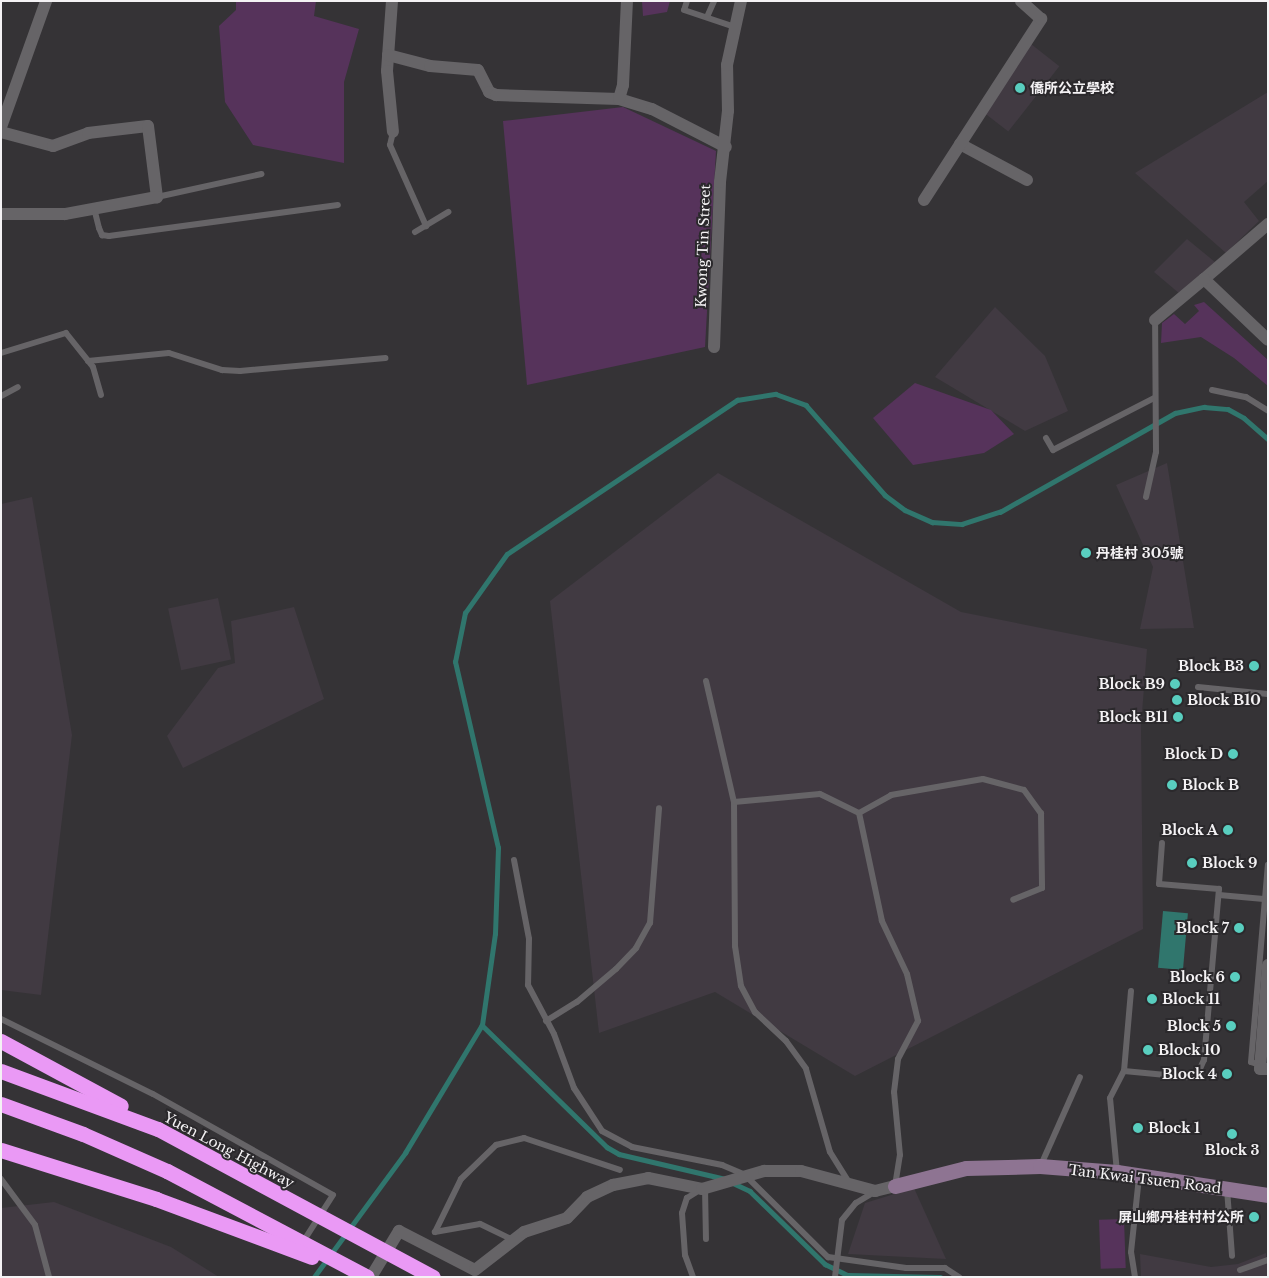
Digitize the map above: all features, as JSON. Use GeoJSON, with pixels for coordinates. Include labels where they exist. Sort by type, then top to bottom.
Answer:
{"type":"FeatureCollection","features":[{"type":"Feature","properties":{"kind":"highway"},"geometry":{"type":"LineString","coordinates":[[1,1041],[99,1093],[158,1129]]}},
{"type":"Feature","properties":{"kind":"highway","name":"Yuen Long Highway"},"geometry":{"type":"LineString","coordinates":[[2,1071],[158,1129],[433,1277]]}},
{"type":"Feature","properties":{"kind":"highway"},"geometry":{"type":"LineString","coordinates":[[3,1104],[83,1134],[167,1171],[285,1240],[366,1277]]}},
{"type":"Feature","properties":{"kind":"highway"},"geometry":{"type":"LineString","coordinates":[[6,1151],[285,1240]]}},
{"type":"Feature","properties":{"kind":"street"},"geometry":{"type":"LineString","coordinates":[[1,127],[46,1]]}},
{"type":"Feature","properties":{"kind":"street"},"geometry":{"type":"LineString","coordinates":[[392,1],[387,71],[393,132]]}},
{"type":"Feature","properties":{"kind":"street"},"geometry":{"type":"LineString","coordinates":[[619,99],[623,85],[627,1]]}},
{"type":"Feature","properties":{"kind":"street","name":"Kwong Tin Street"},"geometry":{"type":"LineString","coordinates":[[714,347],[720,182],[726,147],[727,66],[742,1]]}},
{"type":"Feature","properties":{"kind":"street"},"geometry":{"type":"LineString","coordinates":[[924,200],[1041,18],[1021,1]]}},
{"type":"Feature","properties":{"kind":"street"},"geometry":{"type":"LineString","coordinates":[[388,55],[430,66],[478,70],[489,92],[513,98],[619,99],[652,109],[726,147]]}},
{"type":"Feature","properties":{"kind":"street"},"geometry":{"type":"LineString","coordinates":[[1,132],[53,146],[88,133],[148,126],[157,197],[65,214],[1,214]]}},
{"type":"Feature","properties":{"kind":"street"},"geometry":{"type":"LineString","coordinates":[[960,144],[1026,180]]}},
{"type":"Feature","properties":{"kind":"street"},"geometry":{"type":"LineString","coordinates":[[1155,320],[1268,224]]}},
{"type":"Feature","properties":{"kind":"street"},"geometry":{"type":"LineString","coordinates":[[1204,279],[1268,340]]}},
{"type":"Feature","properties":{"kind":"street"},"geometry":{"type":"LineString","coordinates":[[1264,1067],[1268,965]]}},
{"type":"Feature","properties":{"kind":"street","name":"Tan Kwai Tsuen Road"},"geometry":{"type":"LineString","coordinates":[[875,1191],[966,1168],[1040,1166],[1117,1172],[1139,1177],[1268,1195]]}},
{"type":"Feature","properties":{"kind":"street"},"geometry":{"type":"LineString","coordinates":[[371,1277],[399,1230],[476,1270],[524,1232],[567,1218],[587,1197],[613,1185],[648,1178],[703,1189],[764,1171],[801,1171],[848,1182],[875,1191]]}},
{"type":"Feature","properties":{"kind":"lane"},"geometry":{"type":"LineString","coordinates":[[687,1],[684,10],[735,27]]}},
{"type":"Feature","properties":{"kind":"lane"},"geometry":{"type":"LineString","coordinates":[[707,18],[714,1]]}},
{"type":"Feature","properties":{"kind":"lane"},"geometry":{"type":"LineString","coordinates":[[393,132],[390,145],[426,226]]}},
{"type":"Feature","properties":{"kind":"lane"},"geometry":{"type":"LineString","coordinates":[[157,197],[262,174]]}},
{"type":"Feature","properties":{"kind":"lane"},"geometry":{"type":"LineString","coordinates":[[94,208],[102,235],[109,236],[338,205]]}},
{"type":"Feature","properties":{"kind":"lane"},"geometry":{"type":"LineString","coordinates":[[415,232],[448,212]]}},
{"type":"Feature","properties":{"kind":"lane"},"geometry":{"type":"LineString","coordinates":[[1146,497],[1156,452],[1154,398],[1155,320]]}},
{"type":"Feature","properties":{"kind":"lane"},"geometry":{"type":"LineString","coordinates":[[1,353],[66,333],[88,361],[101,395]]}},
{"type":"Feature","properties":{"kind":"lane"},"geometry":{"type":"LineString","coordinates":[[88,361],[169,353],[222,370],[240,371],[385,358]]}},
{"type":"Feature","properties":{"kind":"lane"},"geometry":{"type":"LineString","coordinates":[[1,396],[18,387]]}},
{"type":"Feature","properties":{"kind":"lane"},"geometry":{"type":"LineString","coordinates":[[1212,390],[1246,397],[1268,411]]}},
{"type":"Feature","properties":{"kind":"lane"},"geometry":{"type":"LineString","coordinates":[[1046,438],[1053,450],[1154,398]]}},
{"type":"Feature","properties":{"kind":"lane"},"geometry":{"type":"LineString","coordinates":[[706,681],[734,802],[735,946],[741,986],[755,1012],[786,1041],[806,1069],[830,1152],[848,1182]]}},
{"type":"Feature","properties":{"kind":"lane"},"geometry":{"type":"LineString","coordinates":[[1198,687],[1268,694]]}},
{"type":"Feature","properties":{"kind":"lane"},"geometry":{"type":"LineString","coordinates":[[859,813],[890,795],[974,780],[983,779],[1024,790],[1041,813],[1042,888],[1013,900]]}},
{"type":"Feature","properties":{"kind":"lane"},"geometry":{"type":"LineString","coordinates":[[734,802],[820,794],[859,813]]}},
{"type":"Feature","properties":{"kind":"lane"},"geometry":{"type":"LineString","coordinates":[[546,1021],[577,1002],[616,969],[636,948],[650,923],[659,808]]}},
{"type":"Feature","properties":{"kind":"lane"},"geometry":{"type":"LineString","coordinates":[[859,813],[882,921],[907,974],[918,1022],[898,1059],[894,1092],[900,1155],[894,1186]]}},
{"type":"Feature","properties":{"kind":"lane"},"geometry":{"type":"LineString","coordinates":[[1124,1071],[1187,1077],[1202,1066],[1220,889],[1159,884],[1162,843]]}},
{"type":"Feature","properties":{"kind":"lane"},"geometry":{"type":"LineString","coordinates":[[514,860],[529,940],[528,985],[546,1021],[574,1088],[602,1131],[632,1147],[722,1165],[742,1176],[828,1257],[839,1257],[906,1268],[945,1268],[959,1277]]}},
{"type":"Feature","properties":{"kind":"lane"},"geometry":{"type":"LineString","coordinates":[[1264,1067],[1251,1062],[1268,864]]}},
{"type":"Feature","properties":{"kind":"lane"},"geometry":{"type":"LineString","coordinates":[[1219,895],[1264,899]]}},
{"type":"Feature","properties":{"kind":"lane"},"geometry":{"type":"LineString","coordinates":[[1117,1172],[1110,1098],[1124,1071],[1131,991]]}},
{"type":"Feature","properties":{"kind":"lane"},"geometry":{"type":"LineString","coordinates":[[1,1019],[152,1094],[333,1195],[300,1248]]}},
{"type":"Feature","properties":{"kind":"lane"},"geometry":{"type":"LineString","coordinates":[[1040,1166],[1080,1078]]}},
{"type":"Feature","properties":{"kind":"lane"},"geometry":{"type":"LineString","coordinates":[[513,1240],[480,1224],[434,1232],[462,1179],[496,1145],[524,1138],[620,1170]]}},
{"type":"Feature","properties":{"kind":"lane"},"geometry":{"type":"LineString","coordinates":[[1134,1277],[1131,1252],[1139,1177]]}},
{"type":"Feature","properties":{"kind":"lane"},"geometry":{"type":"LineString","coordinates":[[1,1179],[35,1225],[49,1277]]}},
{"type":"Feature","properties":{"kind":"lane"},"geometry":{"type":"LineString","coordinates":[[693,1277],[685,1255],[682,1213],[687,1198],[703,1189],[706,1239]]}},
{"type":"Feature","properties":{"kind":"lane"},"geometry":{"type":"LineString","coordinates":[[1227,1189],[1232,1256]]}},
{"type":"Feature","properties":{"kind":"lane","name":"Tan Kwai Tsuen Road"},"geometry":{"type":"LineString","coordinates":[[835,1277],[839,1257],[842,1220],[856,1203],[875,1191]]}},
{"type":"Feature","properties":{"kind":"lane"},"geometry":{"type":"LineString","coordinates":[[1240,1270],[1268,1260]]}},
{"type":"Feature","properties":{"kind":"shaded area"},"geometry":{"type":"Polygon","coordinates":[[[236,1],[316,1],[314,16],[359,29],[344,82],[344,163],[253,145],[225,102],[219,26],[236,10],[236,1]]]}},
{"type":"Feature","properties":{"kind":"shaded area"},"geometry":{"type":"Polygon","coordinates":[[[642,1],[670,1],[667,12],[643,16],[642,1]]]}},
{"type":"Feature","properties":{"kind":"shaded area","name":"僑所公立學校"},"geometry":{"type":"Polygon","coordinates":[[[1031,44],[1059,66],[1008,132],[980,109],[1031,44]]]}},
{"type":"Feature","properties":{"kind":"shaded area"},"geometry":{"type":"Polygon","coordinates":[[[1268,92],[1268,181],[1244,202],[1259,221],[1226,253],[1135,173],[1268,92]]]}},
{"type":"Feature","properties":{"kind":"shaded area"},"geometry":{"type":"Polygon","coordinates":[[[623,107],[716,151],[705,347],[527,385],[503,121],[623,107]]]}},
{"type":"Feature","properties":{"kind":"shaded area"},"geometry":{"type":"Polygon","coordinates":[[[1187,239],[1215,262],[1180,294],[1154,272],[1187,239]]]}},
{"type":"Feature","properties":{"kind":"shaded area"},"geometry":{"type":"Polygon","coordinates":[[[1204,302],[1268,360],[1268,386],[1234,358],[1201,337],[1161,343],[1162,323],[1174,314],[1185,324],[1199,311],[1194,305],[1204,302]]]}},
{"type":"Feature","properties":{"kind":"shaded area"},"geometry":{"type":"Polygon","coordinates":[[[995,307],[1045,356],[1068,411],[1025,431],[935,377],[995,307]]]}},
{"type":"Feature","properties":{"kind":"shaded area"},"geometry":{"type":"Polygon","coordinates":[[[915,383],[991,410],[1014,434],[984,453],[913,465],[873,418],[915,383]]]}},
{"type":"Feature","properties":{"kind":"shaded area"},"geometry":{"type":"Polygon","coordinates":[[[1167,463],[1194,628],[1140,629],[1153,567],[1116,485],[1167,463]]]}},
{"type":"Feature","properties":{"kind":"shaded area"},"geometry":{"type":"Polygon","coordinates":[[[718,473],[961,612],[1147,649],[1141,726],[1143,929],[855,1076],[715,992],[599,1033],[550,601],[718,473]]]}},
{"type":"Feature","properties":{"kind":"shaded area"},"geometry":{"type":"Polygon","coordinates":[[[32,497],[72,735],[41,995],[1,990],[1,504],[32,497]]]}},
{"type":"Feature","properties":{"kind":"shaded area"},"geometry":{"type":"Polygon","coordinates":[[[218,598],[231,660],[181,670],[168,609],[218,598]]]}},
{"type":"Feature","properties":{"kind":"shaded area"},"geometry":{"type":"Polygon","coordinates":[[[294,607],[324,699],[183,768],[167,736],[218,668],[235,663],[231,621],[294,607]]]}},
{"type":"Feature","properties":{"kind":"shaded area"},"geometry":{"type":"Polygon","coordinates":[[[1163,911],[1188,913],[1183,970],[1158,968],[1163,911]]]}},
{"type":"Feature","properties":{"kind":"shaded area"},"geometry":{"type":"Polygon","coordinates":[[[914,1188],[946,1259],[848,1254],[865,1203],[914,1188]]]}},
{"type":"Feature","properties":{"kind":"shaded area"},"geometry":{"type":"Polygon","coordinates":[[[54,1202],[171,1247],[219,1277],[1,1277],[1,1208],[54,1202]]]}},
{"type":"Feature","properties":{"kind":"shaded area"},"geometry":{"type":"Polygon","coordinates":[[[1124,1219],[1126,1268],[1101,1269],[1099,1220],[1124,1219]]]}},
{"type":"Feature","properties":{"kind":"shaded area"},"geometry":{"type":"Polygon","coordinates":[[[1266,1253],[1268,1277],[1141,1277],[1140,1254],[1211,1267],[1238,1264],[1266,1253]]]}},
{"type":"Feature","properties":{"kind":"waterway"},"geometry":{"type":"LineString","coordinates":[[314,1277],[405,1153],[482,1025],[495,934],[498,848],[455,662],[465,613],[507,554],[737,400],[776,394],[806,405],[885,495],[905,510],[932,522],[962,524],[1000,512],[1175,413],[1204,407],[1228,409],[1244,418],[1268,439]]}},
{"type":"Feature","properties":{"kind":"waterway"},"geometry":{"type":"LineString","coordinates":[[482,1025],[607,1147],[619,1154],[726,1179]]}},
{"type":"Feature","properties":{"kind":"waterway"},"geometry":{"type":"LineString","coordinates":[[733,1183],[750,1191],[825,1264],[848,1275],[940,1277]]}},
{"type":"Feature","properties":{"kind":"place","name":"僑所公立學校"},"geometry":{"type":"Point","coordinates":[1020,88]}},
{"type":"Feature","properties":{"kind":"place","name":"丹桂村 305號"},"geometry":{"type":"Point","coordinates":[1086,553]}},
{"type":"Feature","properties":{"kind":"place","name":"Block B3"},"geometry":{"type":"Point","coordinates":[1254,666]}},
{"type":"Feature","properties":{"kind":"place","name":"Block B9"},"geometry":{"type":"Point","coordinates":[1175,684]}},
{"type":"Feature","properties":{"kind":"place","name":"Block B10"},"geometry":{"type":"Point","coordinates":[1177,700]}},
{"type":"Feature","properties":{"kind":"place","name":"Block B11"},"geometry":{"type":"Point","coordinates":[1178,717]}},
{"type":"Feature","properties":{"kind":"place","name":"Block D"},"geometry":{"type":"Point","coordinates":[1233,754]}},
{"type":"Feature","properties":{"kind":"place","name":"Block B"},"geometry":{"type":"Point","coordinates":[1172,785]}},
{"type":"Feature","properties":{"kind":"place","name":"Block A"},"geometry":{"type":"Point","coordinates":[1228,830]}},
{"type":"Feature","properties":{"kind":"place","name":"Block 9"},"geometry":{"type":"Point","coordinates":[1192,863]}},
{"type":"Feature","properties":{"kind":"place","name":"Block 7"},"geometry":{"type":"Point","coordinates":[1239,928]}},
{"type":"Feature","properties":{"kind":"place","name":"Block 6"},"geometry":{"type":"Point","coordinates":[1235,977]}},
{"type":"Feature","properties":{"kind":"place","name":"Block 11"},"geometry":{"type":"Point","coordinates":[1152,999]}},
{"type":"Feature","properties":{"kind":"place","name":"Block 5"},"geometry":{"type":"Point","coordinates":[1231,1026]}},
{"type":"Feature","properties":{"kind":"place","name":"Block 10"},"geometry":{"type":"Point","coordinates":[1148,1050]}},
{"type":"Feature","properties":{"kind":"place","name":"Block 4"},"geometry":{"type":"Point","coordinates":[1227,1074]}},
{"type":"Feature","properties":{"kind":"place","name":"Block 1"},"geometry":{"type":"Point","coordinates":[1138,1128]}},
{"type":"Feature","properties":{"kind":"place","name":"Block 3"},"geometry":{"type":"Point","coordinates":[1232,1134]}},
{"type":"Feature","properties":{"kind":"place","name":"屏山鄉丹桂村村公所"},"geometry":{"type":"Point","coordinates":[1254,1217]}}]}
